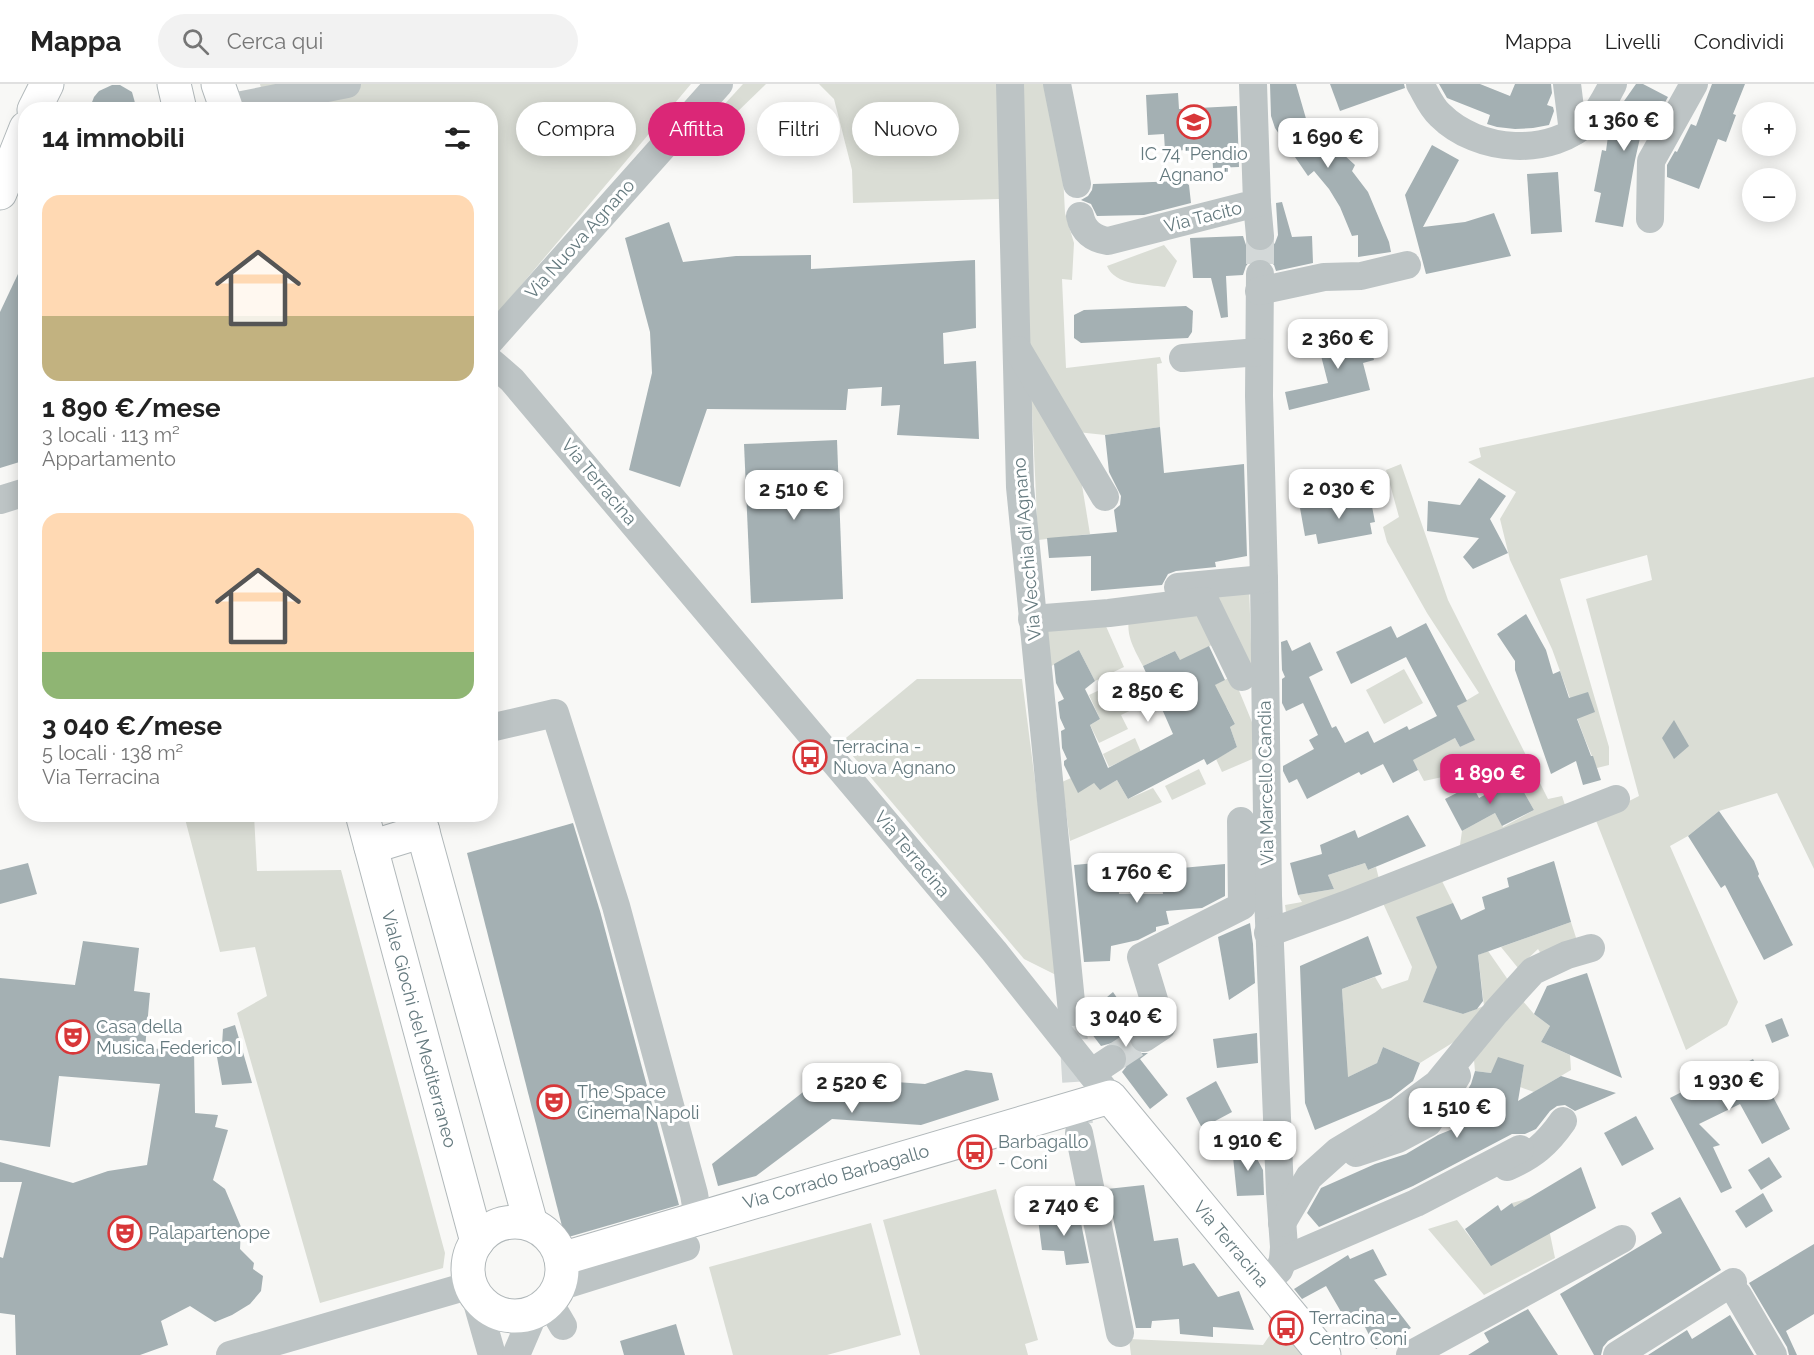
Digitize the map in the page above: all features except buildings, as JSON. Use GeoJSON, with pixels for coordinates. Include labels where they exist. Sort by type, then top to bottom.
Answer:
{"type":"FeatureCollection","features":[{"type":"Feature","properties":{"kind":"main road"},"geometry":{"type":"LineString","coordinates":[[38,102],[47,84]]}},
{"type":"Feature","properties":{"kind":"main road"},"geometry":{"type":"LineString","coordinates":[[174,84],[178,102]]}},
{"type":"Feature","properties":{"kind":"main road"},"geometry":{"type":"LineString","coordinates":[[0,193],[18,148]]}},
{"type":"Feature","properties":{"kind":"main road","name":"Viale Giochi del Mediterraneo"},"geometry":{"type":"LineString","coordinates":[[365,822],[477,1242]]}},
{"type":"Feature","properties":{"kind":"main road"},"geometry":{"type":"LineString","coordinates":[[371,847],[421,823],[531,1224]]}},
{"type":"Feature","properties":{"kind":"main road","name":"Via Corrado Barbagallo"},"geometry":{"type":"LineString","coordinates":[[553,1297],[698,1218],[1104,1076]]}},
{"type":"Feature","properties":{"kind":"main road","name":"Via Terracina"},"geometry":{"type":"LineString","coordinates":[[1104,1076],[1274,1272],[1324,1355]]}},
{"type":"Feature","properties":{"kind":"main road"},"geometry":{"type":"LineString","coordinates":[[516,1222],[531,1224],[545,1232],[555,1244],[553,1297],[517,1316],[500,1314],[485,1306],[473,1289],[468,1271],[470,1256],[477,1242],[487,1231],[501,1224],[516,1222]]}},
{"type":"Feature","properties":{"kind":"street"},"geometry":{"type":"LineString","coordinates":[[224,97],[347,84]]}},
{"type":"Feature","properties":{"kind":"street","name":"Via Nuova Agnano"},"geometry":{"type":"LineString","coordinates":[[498,332],[719,84]]}},
{"type":"Feature","properties":{"kind":"street","name":"Via Vecchia di Agnano"},"geometry":{"type":"LineString","coordinates":[[1010,84],[1020,487],[1041,609],[1072,1012]]}},
{"type":"Feature","properties":{"kind":"street"},"geometry":{"type":"LineString","coordinates":[[1057,84],[1077,184]]}},
{"type":"Feature","properties":{"kind":"street","name":"Via Tacito"},"geometry":{"type":"LineString","coordinates":[[1080,216],[1082,226],[1096,239],[1108,241],[1257,203],[1253,84]]}},
{"type":"Feature","properties":{"kind":"street"},"geometry":{"type":"LineString","coordinates":[[1420,84],[1437,113],[1451,125],[1490,142],[1517,147],[1550,142],[1573,132],[1592,118],[1613,84]]}},
{"type":"Feature","properties":{"kind":"street"},"geometry":{"type":"LineString","coordinates":[[1566,84],[1573,132]]}},
{"type":"Feature","properties":{"kind":"street"},"geometry":{"type":"LineString","coordinates":[[1650,219],[1651,161],[1694,84]]}},
{"type":"Feature","properties":{"kind":"street"},"geometry":{"type":"LineString","coordinates":[[1257,203],[1260,236]]}},
{"type":"Feature","properties":{"kind":"street","name":"Via Marcello Candia"},"geometry":{"type":"LineString","coordinates":[[1274,1272],[1282,1223],[1269,933],[1259,352],[1260,283],[1361,276],[1407,266]]}},
{"type":"Feature","properties":{"kind":"street"},"geometry":{"type":"LineString","coordinates":[[1017,348],[1105,497]]}},
{"type":"Feature","properties":{"kind":"street"},"geometry":{"type":"LineString","coordinates":[[1183,358],[1259,352]]}},
{"type":"Feature","properties":{"kind":"street","name":"Via Terracina"},"geometry":{"type":"LineString","coordinates":[[498,368],[512,380],[994,951],[1104,1076]]}},
{"type":"Feature","properties":{"kind":"street"},"geometry":{"type":"LineString","coordinates":[[0,500],[18,494]]}},
{"type":"Feature","properties":{"kind":"street"},"geometry":{"type":"LineString","coordinates":[[1041,609],[1264,579]]}},
{"type":"Feature","properties":{"kind":"street"},"geometry":{"type":"LineString","coordinates":[[1041,609],[1109,613],[1205,601],[1242,678]]}},
{"type":"Feature","properties":{"kind":"street"},"geometry":{"type":"LineString","coordinates":[[498,726],[555,712],[616,906],[691,1183],[698,1218]]}},
{"type":"Feature","properties":{"kind":"street"},"geometry":{"type":"LineString","coordinates":[[1269,933],[1616,799]]}},
{"type":"Feature","properties":{"kind":"street"},"geometry":{"type":"LineString","coordinates":[[1144,1038],[1162,1026],[1141,957],[1242,906],[1241,821]]}},
{"type":"Feature","properties":{"kind":"street"},"geometry":{"type":"LineString","coordinates":[[1282,1223],[1309,1177],[1338,1151],[1383,1124],[1437,1084],[1476,1035],[1533,971],[1567,955],[1591,948]]}},
{"type":"Feature","properties":{"kind":"street"},"geometry":{"type":"LineString","coordinates":[[1416,1203],[1525,1160],[1549,1140],[1563,1121]]}},
{"type":"Feature","properties":{"kind":"street"},"geometry":{"type":"LineString","coordinates":[[1079,1133],[1120,1333]]}},
{"type":"Feature","properties":{"kind":"street"},"geometry":{"type":"LineString","coordinates":[[1274,1272],[1520,1149]]}},
{"type":"Feature","properties":{"kind":"street"},"geometry":{"type":"LineString","coordinates":[[1410,1355],[1622,1239]]}},
{"type":"Feature","properties":{"kind":"street"},"geometry":{"type":"LineString","coordinates":[[516,1355],[553,1297],[686,1248]]}},
{"type":"Feature","properties":{"kind":"street"},"geometry":{"type":"LineString","coordinates":[[1617,1355],[1736,1288],[1773,1355]]}},
{"type":"Feature","properties":{"kind":"street"},"geometry":{"type":"LineString","coordinates":[[230,1355],[473,1289],[492,1355]]}},
{"type":"Feature","properties":{"kind":"shaded area"},"geometry":{"type":"Polygon","coordinates":[[[260,84],[691,84],[676,102],[648,102],[648,135],[636,149],[636,102],[516,102],[516,156],[630,156],[498,313],[498,102],[265,102],[260,84]]]}},
{"type":"Feature","properties":{"kind":"shaded area"},"geometry":{"type":"Polygon","coordinates":[[[743,84],[766,84],[745,104],[745,102],[727,102],[743,84]]]}},
{"type":"Feature","properties":{"kind":"shaded area"},"geometry":{"type":"Polygon","coordinates":[[[819,84],[998,84],[999,199],[853,203],[852,170],[840,123],[840,102],[835,102],[819,84]]]}},
{"type":"Feature","properties":{"kind":"shaded area"},"geometry":{"type":"Polygon","coordinates":[[[1019,84],[1046,84],[1062,156],[1065,213],[1074,243],[1072,280],[1062,279],[1066,368],[1160,357],[1162,363],[1157,364],[1160,427],[1105,435],[1077,432],[1024,349],[1019,84]]]}},
{"type":"Feature","properties":{"kind":"shaded area"},"geometry":{"type":"Polygon","coordinates":[[[1164,245],[1177,261],[1165,287],[1124,281],[1111,273],[1107,266],[1164,245]]]}},
{"type":"Feature","properties":{"kind":"shaded area"},"geometry":{"type":"Polygon","coordinates":[[[1814,377],[1814,869],[1777,793],[1719,811],[1688,836],[1670,846],[1738,1002],[1727,1025],[1686,1050],[1595,818],[1639,796],[1586,599],[1652,580],[1647,555],[1560,579],[1609,747],[1609,765],[1597,768],[1552,649],[1510,560],[1500,519],[1516,492],[1468,462],[1481,457],[1479,448],[1814,377]]]}},
{"type":"Feature","properties":{"kind":"shaded area"},"geometry":{"type":"Polygon","coordinates":[[[1031,387],[1079,467],[1090,534],[1038,540],[1031,387]]]}},
{"type":"Feature","properties":{"kind":"shaded area"},"geometry":{"type":"Polygon","coordinates":[[[1401,464],[1448,600],[1548,799],[1562,796],[1566,808],[1459,852],[1462,831],[1495,813],[1503,827],[1534,810],[1516,778],[1488,793],[1475,770],[1424,781],[1408,751],[1409,730],[1424,723],[1437,747],[1455,738],[1460,747],[1474,740],[1457,706],[1479,693],[1427,613],[1387,542],[1383,527],[1399,517],[1386,470],[1401,464]]]}},
{"type":"Feature","properties":{"kind":"shaded area"},"geometry":{"type":"Polygon","coordinates":[[[1249,584],[1252,675],[1211,588],[1249,584]]]}},
{"type":"Feature","properties":{"kind":"shaded area"},"geometry":{"type":"Polygon","coordinates":[[[1201,609],[1216,643],[1191,655],[1185,670],[1175,651],[1143,666],[1130,638],[1129,619],[1201,609]]]}},
{"type":"Feature","properties":{"kind":"shaded area"},"geometry":{"type":"Polygon","coordinates":[[[1105,624],[1124,667],[1095,681],[1079,650],[1048,668],[1047,630],[1105,624]]]}},
{"type":"Feature","properties":{"kind":"shaded area"},"geometry":{"type":"Polygon","coordinates":[[[1404,669],[1423,703],[1384,724],[1366,690],[1404,669]]]}},
{"type":"Feature","properties":{"kind":"shaded area"},"geometry":{"type":"Polygon","coordinates":[[[1129,676],[1142,705],[1121,715],[1128,729],[1099,743],[1090,725],[1100,719],[1089,695],[1129,676]]]}},
{"type":"Feature","properties":{"kind":"shaded area"},"geometry":{"type":"Polygon","coordinates":[[[1233,676],[1254,727],[1257,757],[1222,772],[1216,759],[1237,747],[1230,727],[1235,724],[1227,708],[1208,688],[1233,676]]]}},
{"type":"Feature","properties":{"kind":"shaded area"},"geometry":{"type":"Polygon","coordinates":[[[917,679],[1022,679],[1060,977],[1024,959],[841,742],[917,679]]]}},
{"type":"Feature","properties":{"kind":"shaded area"},"geometry":{"type":"Polygon","coordinates":[[[1135,738],[1141,752],[1109,767],[1103,754],[1135,738]]]}},
{"type":"Feature","properties":{"kind":"shaded area"},"geometry":{"type":"Polygon","coordinates":[[[1199,769],[1206,784],[1172,800],[1165,786],[1199,769]]]}},
{"type":"Feature","properties":{"kind":"shaded area"},"geometry":{"type":"Polygon","coordinates":[[[1071,778],[1094,783],[1101,789],[1117,780],[1128,799],[1153,788],[1162,802],[1070,841],[1062,782],[1071,778]]]}},
{"type":"Feature","properties":{"kind":"shaded area"},"geometry":{"type":"Polygon","coordinates":[[[186,822],[254,822],[257,871],[341,870],[445,1253],[443,1268],[320,1303],[237,1013],[267,996],[255,947],[220,952],[186,822]]]}},
{"type":"Feature","properties":{"kind":"shaded area"},"geometry":{"type":"Polygon","coordinates":[[[1365,863],[1368,870],[1376,867],[1380,883],[1286,912],[1285,905],[1302,902],[1298,895],[1334,889],[1328,875],[1365,863]]]}},
{"type":"Feature","properties":{"kind":"shaded area"},"geometry":{"type":"Polygon","coordinates":[[[1441,879],[1453,903],[1437,967],[1424,1002],[1463,1014],[1484,1006],[1478,955],[1488,951],[1513,987],[1470,1032],[1420,1063],[1383,1047],[1377,1063],[1342,1080],[1346,1053],[1342,989],[1375,977],[1382,989],[1408,980],[1412,967],[1382,901],[1441,879]]]}},
{"type":"Feature","properties":{"kind":"shaded area"},"geometry":{"type":"Polygon","coordinates":[[[1571,922],[1579,947],[1545,960],[1538,949],[1518,968],[1501,947],[1571,922]]]}},
{"type":"Feature","properties":{"kind":"shaded area"},"geometry":{"type":"Polygon","coordinates":[[[1522,1000],[1534,1014],[1550,1026],[1541,1042],[1570,1055],[1571,1070],[1534,1092],[1520,1087],[1524,1065],[1491,1073],[1475,1071],[1474,1060],[1522,1000]]]}},
{"type":"Feature","properties":{"kind":"shaded area"},"geometry":{"type":"Polygon","coordinates":[[[1461,1095],[1489,1108],[1484,1117],[1455,1129],[1440,1117],[1461,1095]]]}},
{"type":"Feature","properties":{"kind":"shaded area"},"geometry":{"type":"Polygon","coordinates":[[[996,1189],[1038,1340],[1025,1344],[1028,1355],[920,1355],[883,1220],[996,1189]]]}},
{"type":"Feature","properties":{"kind":"shaded area"},"geometry":{"type":"Polygon","coordinates":[[[1529,1198],[1550,1234],[1555,1258],[1484,1295],[1428,1229],[1457,1220],[1491,1265],[1531,1243],[1512,1203],[1529,1198]]]}},
{"type":"Feature","properties":{"kind":"shaded area"},"geometry":{"type":"Polygon","coordinates":[[[871,1223],[901,1335],[827,1355],[733,1355],[709,1267],[871,1223]]]}},
{"type":"Feature","properties":{"kind":"shaded area"},"geometry":{"type":"Polygon","coordinates":[[[1269,1314],[1304,1355],[1131,1355],[1129,1339],[1263,1345],[1272,1332],[1269,1314]]]}},
{"type":"Feature","properties":{"kind":"tunnel"},"geometry":{"type":"LineString","coordinates":[[1260,236],[1260,274]]}},
{"type":"Feature","properties":{"kind":"tunnel"},"geometry":{"type":"LineString","coordinates":[[1072,1012],[1079,1127]]}},
{"type":"Feature","properties":{"kind":"tunnel"},"geometry":{"type":"LineString","coordinates":[[1112,1059],[1144,1038]]}},
{"type":"Feature","properties":{"kind":"place","name":"IC 74 \"Pendio Agnano\""},"geometry":{"type":"Point","coordinates":[1194,122]}},
{"type":"Feature","properties":{"kind":"place","name":"Terracina - Nuova Agnano"},"geometry":{"type":"Point","coordinates":[810,757]}},
{"type":"Feature","properties":{"kind":"place","name":"Casa della Musica Federico I"},"geometry":{"type":"Point","coordinates":[73,1037]}},
{"type":"Feature","properties":{"kind":"place","name":"The Space Cinema Napoli"},"geometry":{"type":"Point","coordinates":[554,1102]}},
{"type":"Feature","properties":{"kind":"place","name":"Barbagallo - Coni"},"geometry":{"type":"Point","coordinates":[975,1152]}},
{"type":"Feature","properties":{"kind":"place","name":"Palapartenope"},"geometry":{"type":"Point","coordinates":[125,1233]}},
{"type":"Feature","properties":{"kind":"place","name":"Terracina - Centro Coni"},"geometry":{"type":"Point","coordinates":[1286,1328]}}]}
